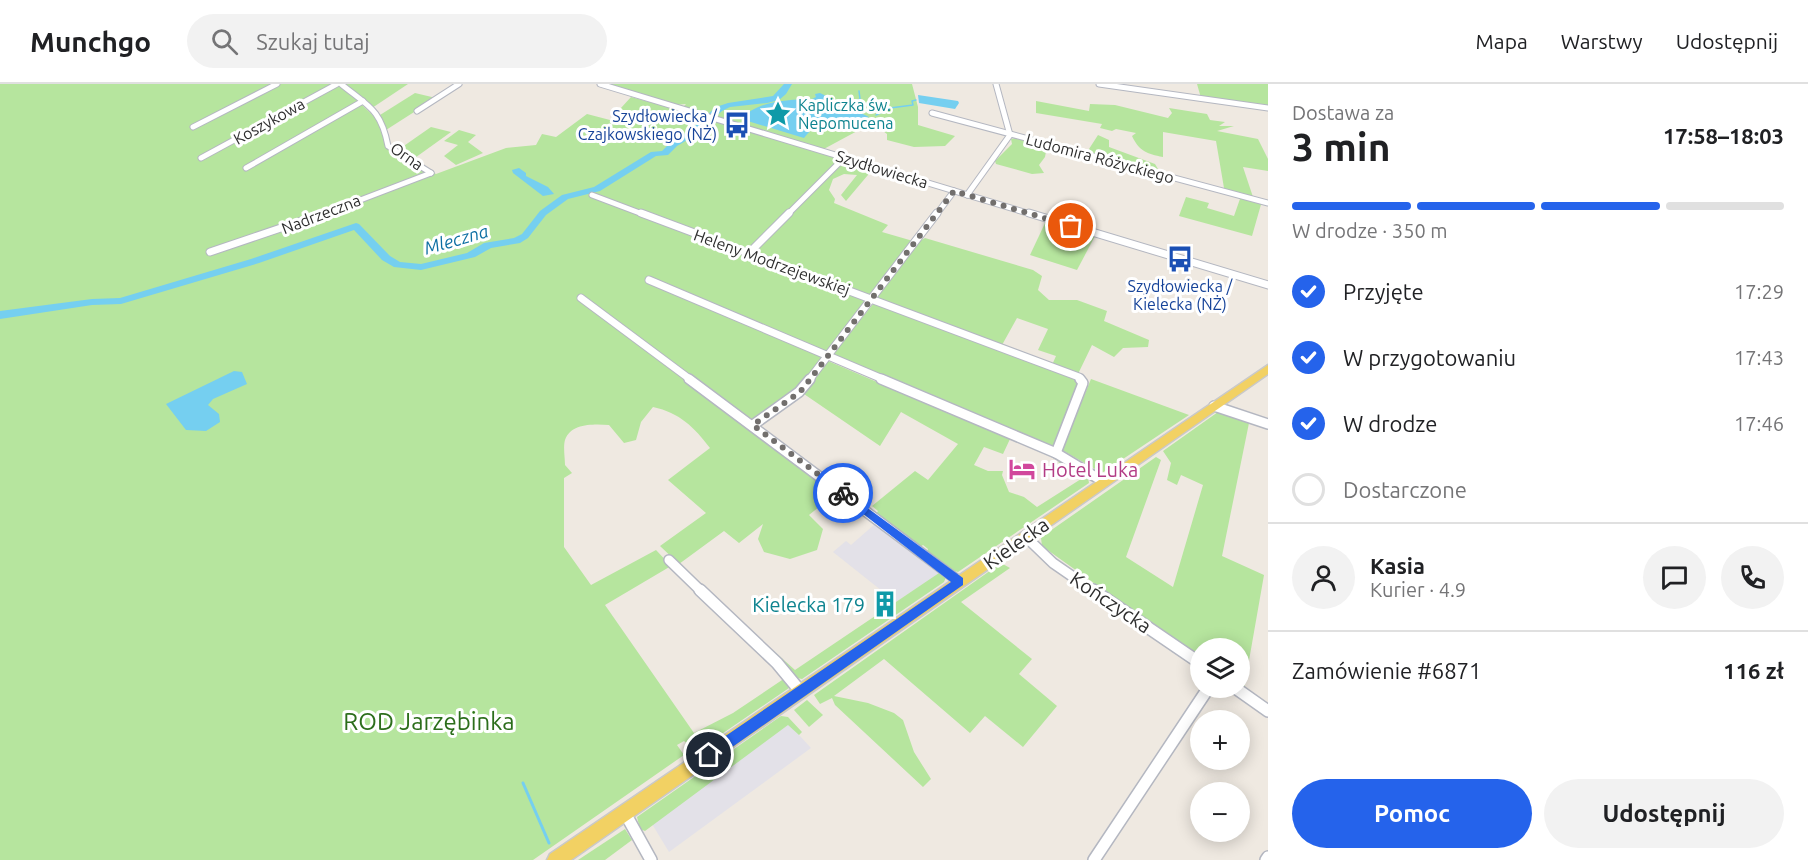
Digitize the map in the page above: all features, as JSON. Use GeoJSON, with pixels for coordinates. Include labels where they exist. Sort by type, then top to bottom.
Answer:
{"type":"FeatureCollection","features":[{"type":"Feature","properties":{"kind":"main road","name":"Kielecka"},"geometry":{"type":"LineString","coordinates":[[556,860],[1268,369]]}},
{"type":"Feature","properties":{"kind":"street"},"geometry":{"type":"LineString","coordinates":[[193,127],[277,84]]}},
{"type":"Feature","properties":{"kind":"street","name":"Koszykowa"},"geometry":{"type":"LineString","coordinates":[[201,158],[337,84]]}},
{"type":"Feature","properties":{"kind":"street","name":"Orna"},"geometry":{"type":"LineString","coordinates":[[341,84],[378,114],[384,124],[388,146],[431,173]]}},
{"type":"Feature","properties":{"kind":"street"},"geometry":{"type":"LineString","coordinates":[[417,111],[459,84]]}},
{"type":"Feature","properties":{"kind":"street","name":"Szydłowiecka"},"geometry":{"type":"LineString","coordinates":[[600,84],[1268,285]]}},
{"type":"Feature","properties":{"kind":"street"},"geometry":{"type":"LineString","coordinates":[[967,195],[1010,135],[996,84]]}},
{"type":"Feature","properties":{"kind":"street"},"geometry":{"type":"LineString","coordinates":[[1099,84],[1126,86],[1268,108]]}},
{"type":"Feature","properties":{"kind":"street"},"geometry":{"type":"LineString","coordinates":[[246,168],[363,101]]}},
{"type":"Feature","properties":{"kind":"street","name":"Ludomira Różyckiego"},"geometry":{"type":"LineString","coordinates":[[932,113],[1268,202]]}},
{"type":"Feature","properties":{"kind":"street"},"geometry":{"type":"LineString","coordinates":[[748,254],[844,158]]}},
{"type":"Feature","properties":{"kind":"street","name":"Nadrzeczna"},"geometry":{"type":"LineString","coordinates":[[210,252],[280,230],[431,173]]}},
{"type":"Feature","properties":{"kind":"street"},"geometry":{"type":"LineString","coordinates":[[753,425],[800,392],[873,300],[954,191]]}},
{"type":"Feature","properties":{"kind":"street","name":"Heleny Modrzejewskiej"},"geometry":{"type":"LineString","coordinates":[[592,195],[1079,377],[1083,383],[1056,453]]}},
{"type":"Feature","properties":{"kind":"street"},"geometry":{"type":"LineString","coordinates":[[649,280],[1056,453],[1104,482]]}},
{"type":"Feature","properties":{"kind":"street"},"geometry":{"type":"LineString","coordinates":[[581,298],[960,582]]}},
{"type":"Feature","properties":{"kind":"street"},"geometry":{"type":"LineString","coordinates":[[1214,406],[1268,424]]}},
{"type":"Feature","properties":{"kind":"street","name":"Kończycka"},"geometry":{"type":"LineString","coordinates":[[1025,536],[1053,562],[1190,656]]}},
{"type":"Feature","properties":{"kind":"street"},"geometry":{"type":"LineString","coordinates":[[669,560],[777,663],[801,692]]}},
{"type":"Feature","properties":{"kind":"street"},"geometry":{"type":"LineString","coordinates":[[1094,860],[1202,698]]}},
{"type":"Feature","properties":{"kind":"street"},"geometry":{"type":"LineString","coordinates":[[1250,698],[1268,711]]}},
{"type":"Feature","properties":{"kind":"street"},"geometry":{"type":"LineString","coordinates":[[625,813],[651,860]]}},
{"type":"Feature","properties":{"kind":"shaded area"},"geometry":{"type":"Polygon","coordinates":[[[875,524],[940,573],[896,602],[833,552],[846,541],[851,545],[875,524]]]}},
{"type":"Feature","properties":{"kind":"shaded area"},"geometry":{"type":"Polygon","coordinates":[[[789,724],[811,748],[669,852],[652,824],[789,724]]]}},
{"type":"Feature","properties":{"kind":"green space","name":"ROD Jarzębinka"},"geometry":{"type":"Polygon","coordinates":[[[0,84],[340,84],[382,124],[386,147],[436,174],[506,148],[536,145],[542,134],[556,137],[587,114],[610,120],[631,97],[705,117],[683,107],[686,104],[675,105],[607,84],[912,84],[918,107],[918,125],[955,136],[945,146],[914,147],[887,140],[887,134],[872,123],[822,150],[843,157],[746,253],[867,299],[800,389],[747,425],[835,494],[809,515],[823,529],[817,550],[790,559],[764,552],[758,539],[763,524],[739,543],[724,531],[679,564],[660,546],[706,513],[668,480],[710,448],[692,427],[671,413],[653,407],[641,422],[636,440],[624,443],[609,425],[597,425],[572,430],[564,443],[565,465],[572,473],[564,478],[564,547],[591,585],[656,550],[671,566],[605,605],[694,733],[733,713],[785,678],[789,688],[697,751],[684,741],[677,745],[684,755],[533,860],[0,860],[0,84]]]}},
{"type":"Feature","properties":{"kind":"green space"},"geometry":{"type":"Polygon","coordinates":[[[344,84],[408,84],[372,108],[344,84]]]}},
{"type":"Feature","properties":{"kind":"green space"},"geometry":{"type":"Polygon","coordinates":[[[1197,84],[1268,84],[1268,107],[1201,98],[1197,84]]]}},
{"type":"Feature","properties":{"kind":"green space"},"geometry":{"type":"Polygon","coordinates":[[[415,93],[436,98],[386,130],[380,115],[415,93]]]}},
{"type":"Feature","properties":{"kind":"green space"},"geometry":{"type":"Polygon","coordinates":[[[1036,101],[1089,111],[1090,104],[1115,105],[1168,118],[1172,113],[1169,108],[1207,114],[1210,120],[1225,122],[1219,126],[1234,126],[1217,131],[1258,139],[1268,159],[1268,171],[1243,167],[1253,197],[1227,190],[1224,188],[1216,141],[1163,132],[1163,157],[1157,156],[1144,151],[1138,145],[1132,136],[1136,133],[1116,129],[1112,131],[1100,128],[1102,124],[1036,113],[1036,101]]]}},
{"type":"Feature","properties":{"kind":"green space"},"geometry":{"type":"Polygon","coordinates":[[[431,127],[451,132],[412,160],[398,150],[431,127]]]}},
{"type":"Feature","properties":{"kind":"green space"},"geometry":{"type":"Polygon","coordinates":[[[459,130],[476,135],[468,142],[483,153],[456,165],[444,156],[458,145],[444,141],[459,130]]]}},
{"type":"Feature","properties":{"kind":"green space"},"geometry":{"type":"Polygon","coordinates":[[[1098,135],[1109,140],[1109,147],[1155,164],[1158,169],[1091,154],[1089,149],[1098,135]]]}},
{"type":"Feature","properties":{"kind":"green space"},"geometry":{"type":"Polygon","coordinates":[[[1017,138],[1047,146],[1045,157],[1039,165],[1044,173],[1032,174],[996,164],[995,161],[1012,144],[1011,139],[1017,138]]]}},
{"type":"Feature","properties":{"kind":"green space"},"geometry":{"type":"Polygon","coordinates":[[[844,160],[873,169],[846,201],[841,195],[857,175],[844,174],[833,179],[829,190],[835,199],[834,203],[888,225],[882,232],[913,241],[872,298],[752,253],[844,160]]]}},
{"type":"Feature","properties":{"kind":"green space"},"geometry":{"type":"Polygon","coordinates":[[[1241,196],[1262,201],[1252,236],[1179,216],[1186,197],[1209,203],[1207,208],[1234,216],[1241,196]]]}},
{"type":"Feature","properties":{"kind":"green space"},"geometry":{"type":"Polygon","coordinates":[[[1046,221],[1095,236],[1077,270],[1030,255],[1046,221]]]}},
{"type":"Feature","properties":{"kind":"green space"},"geometry":{"type":"Polygon","coordinates":[[[925,238],[1033,270],[1042,276],[1038,290],[1049,300],[1077,300],[1107,311],[1104,321],[1149,340],[1148,347],[1123,348],[1114,357],[1092,345],[1078,374],[1052,365],[1056,356],[1038,350],[1048,329],[1017,318],[1002,345],[876,299],[918,242],[925,238]]]}},
{"type":"Feature","properties":{"kind":"green space"},"geometry":{"type":"Polygon","coordinates":[[[874,303],[1073,377],[1079,383],[1054,450],[831,356],[874,303]]]}},
{"type":"Feature","properties":{"kind":"green space"},"geometry":{"type":"Polygon","coordinates":[[[828,361],[1010,439],[1003,454],[984,447],[974,465],[988,471],[1003,471],[1002,475],[1009,492],[1024,497],[1037,507],[1081,479],[1058,462],[1063,459],[1088,477],[1089,483],[958,572],[949,569],[927,552],[928,549],[923,545],[920,547],[876,514],[878,511],[872,506],[915,471],[928,480],[958,444],[901,412],[880,446],[804,394],[828,361]]]}},
{"type":"Feature","properties":{"kind":"green space"},"geometry":{"type":"Polygon","coordinates":[[[1091,379],[1189,415],[1102,473],[1062,450],[1091,379]]]}},
{"type":"Feature","properties":{"kind":"green space"},"geometry":{"type":"Polygon","coordinates":[[[1218,412],[1241,417],[1249,423],[1222,556],[1264,575],[1250,655],[1250,638],[1190,638],[1190,652],[1042,546],[1041,538],[1156,457],[1161,460],[1126,557],[1173,587],[1203,485],[1181,475],[1177,485],[1167,480],[1171,463],[1163,451],[1218,412]]]}},
{"type":"Feature","properties":{"kind":"green space"},"geometry":{"type":"Polygon","coordinates":[[[876,524],[946,577],[944,582],[802,679],[797,678],[776,657],[776,653],[795,670],[939,573],[876,524]]]}},
{"type":"Feature","properties":{"kind":"green space"},"geometry":{"type":"Polygon","coordinates":[[[1001,563],[1010,568],[961,602],[1032,659],[1019,674],[1057,706],[1023,747],[985,716],[970,733],[884,659],[834,696],[868,703],[894,713],[903,720],[914,752],[931,779],[923,787],[835,705],[832,698],[820,704],[814,695],[1001,563]]]}},
{"type":"Feature","properties":{"kind":"green space"},"geometry":{"type":"Polygon","coordinates":[[[807,700],[823,715],[809,727],[794,710],[807,700]]]}},
{"type":"Feature","properties":{"kind":"green space"},"geometry":{"type":"Polygon","coordinates":[[[781,716],[788,717],[802,732],[799,735],[788,725],[645,831],[640,829],[637,817],[781,716]]]}},
{"type":"Feature","properties":{"kind":"green space"},"geometry":{"type":"Polygon","coordinates":[[[625,829],[632,840],[605,860],[578,860],[625,829]]]}},
{"type":"Feature","properties":{"kind":"water"},"geometry":{"type":"Polygon","coordinates":[[[820,93],[869,117],[846,129],[822,123],[815,126],[804,138],[741,119],[756,108],[765,105],[812,99],[816,97],[815,94],[820,93]]]}},
{"type":"Feature","properties":{"kind":"water"},"geometry":{"type":"Polygon","coordinates":[[[918,95],[959,103],[955,109],[919,103],[918,95]]]}},
{"type":"Feature","properties":{"kind":"water"},"geometry":{"type":"Polygon","coordinates":[[[519,168],[526,173],[526,176],[548,187],[554,194],[543,196],[513,173],[512,170],[519,168]]]}},
{"type":"Feature","properties":{"kind":"water"},"geometry":{"type":"Polygon","coordinates":[[[234,371],[242,372],[247,384],[213,399],[208,405],[219,414],[220,422],[206,431],[186,430],[166,404],[234,371]]]}},
{"type":"Feature","properties":{"kind":"waterway","name":"Mleczna"},"geometry":{"type":"LineString","coordinates":[[0,315],[92,302],[121,301],[255,261],[356,226],[386,258],[398,265],[421,267],[471,255],[488,245],[517,241],[525,236],[543,213],[565,197],[597,189],[654,154],[665,153],[719,109],[728,105],[776,98],[783,93],[788,84]]}},
{"type":"Feature","properties":{"kind":"waterway"},"geometry":{"type":"LineString","coordinates":[[852,104],[860,99],[859,91]]}},
{"type":"Feature","properties":{"kind":"waterway"},"geometry":{"type":"LineString","coordinates":[[876,115],[890,108],[913,105],[912,101],[916,100]]}},
{"type":"Feature","properties":{"kind":"waterway"},"geometry":{"type":"LineString","coordinates":[[523,783],[549,843]]}},
{"type":"Feature","properties":{"kind":"way so far"},"geometry":{"type":"LineString","coordinates":[[843,493],[753,425],[800,392],[873,300],[954,191],[1071,226]]}},
{"type":"Feature","properties":{"kind":"place","name":"Kapliczka św. Nepomucena"},"geometry":{"type":"Point","coordinates":[778,114]}},
{"type":"Feature","properties":{"kind":"place","name":"Szydłowiecka / Czajkowskiego (NŻ)"},"geometry":{"type":"Point","coordinates":[737,125]}},
{"type":"Feature","properties":{"kind":"place","name":"Szydłowiecka / Kielecka (NŻ)"},"geometry":{"type":"Point","coordinates":[1180,259]}},
{"type":"Feature","properties":{"kind":"place","name":"Hotel Luka"},"geometry":{"type":"Point","coordinates":[1022,469]}},
{"type":"Feature","properties":{"kind":"place","name":"Kielecka 179"},"geometry":{"type":"Point","coordinates":[885,604]}},
{"type":"Feature","properties":{"kind":"route"},"geometry":{"type":"LineString","coordinates":[[709,755],[960,582],[843,493]]}}]}
